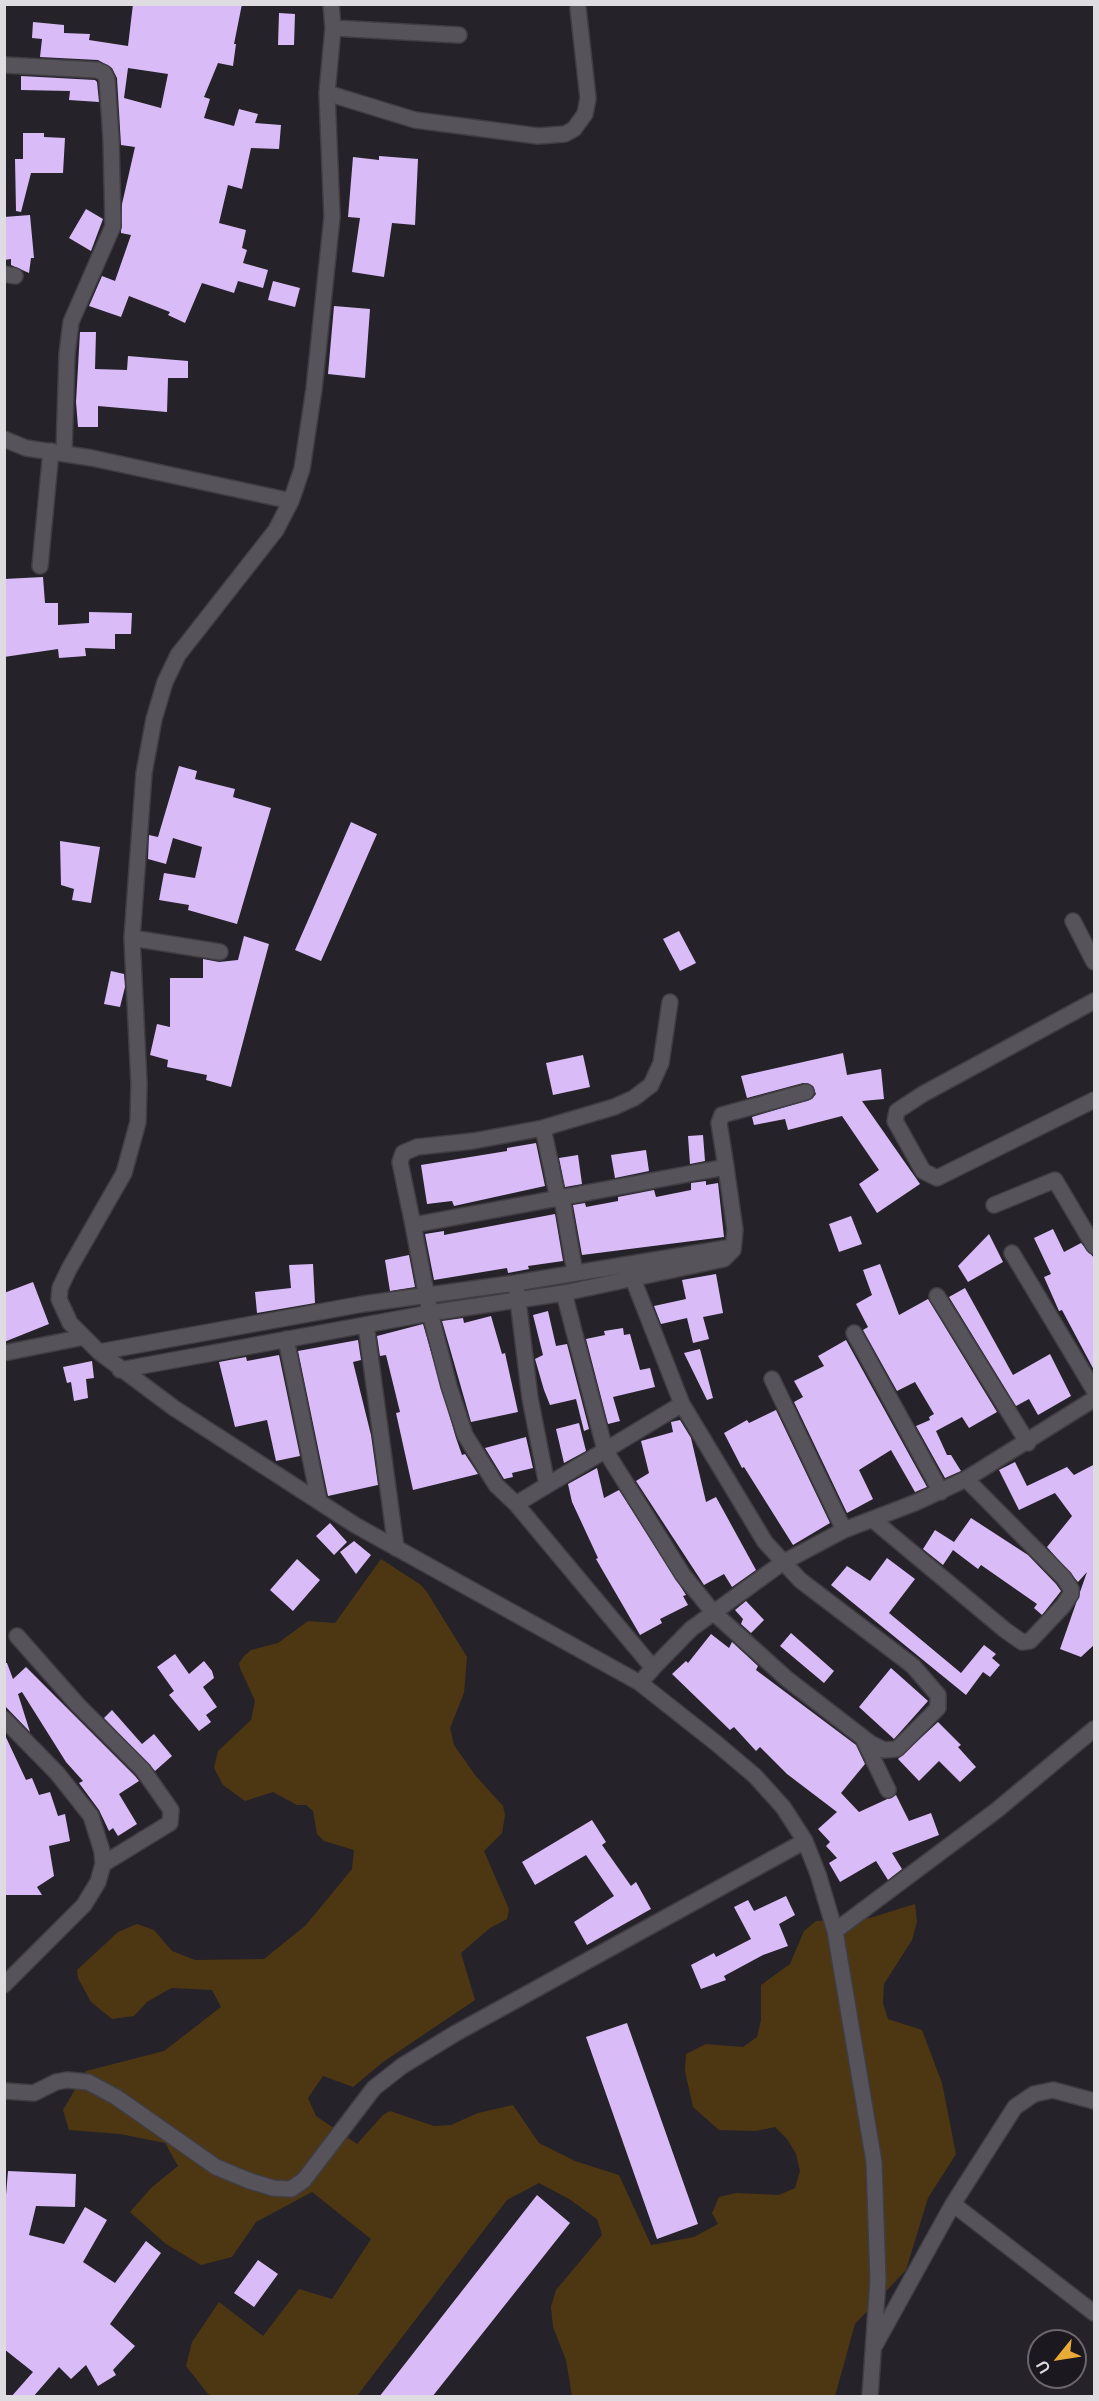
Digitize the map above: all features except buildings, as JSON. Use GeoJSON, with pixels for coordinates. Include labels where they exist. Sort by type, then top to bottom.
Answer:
{"type":"FeatureCollection","features":[{"type":"Feature","properties":{"kind":"street"},"geometry":{"type":"LineString","coordinates":[[331,4],[333,28],[327,93],[332,217],[314,389],[302,469],[291,501],[276,530],[178,656],[165,682],[154,719],[144,773],[132,938],[139,1084],[138,1122],[124,1173],[69,1269],[59,1294],[64,1312],[84,1337],[120,1370],[174,1408],[396,1548],[640,1683],[755,1776],[783,1807],[804,1841],[818,1874],[834,1931],[874,2162],[878,2229],[870,2397]]}},
{"type":"Feature","properties":{"kind":"street"},"geometry":{"type":"LineString","coordinates":[[327,93],[415,120],[538,136],[565,134],[581,121],[588,98],[578,8]]}},
{"type":"Feature","properties":{"kind":"street"},"geometry":{"type":"LineString","coordinates":[[333,28],[459,35]]}},
{"type":"Feature","properties":{"kind":"street"},"geometry":{"type":"LineString","coordinates":[[4,65],[97,70],[104,73],[107,79],[111,139],[112,226],[76,305],[71,322],[58,452],[40,566]]}},
{"type":"Feature","properties":{"kind":"street"},"geometry":{"type":"LineString","coordinates":[[4,440],[26,448],[58,452],[291,501]]}},
{"type":"Feature","properties":{"kind":"street"},"geometry":{"type":"LineString","coordinates":[[1073,921],[1095,962]]}},
{"type":"Feature","properties":{"kind":"street"},"geometry":{"type":"LineString","coordinates":[[132,938],[220,952]]}},
{"type":"Feature","properties":{"kind":"street"},"geometry":{"type":"LineString","coordinates":[[1095,1001],[923,1094],[897,1112],[895,1121],[923,1171],[937,1179],[1095,1101]]}},
{"type":"Feature","properties":{"kind":"street"},"geometry":{"type":"LineString","coordinates":[[653,1668],[516,1504],[490,1478],[465,1435],[430,1313],[400,1162],[405,1151],[543,1128],[614,1107],[651,1085],[661,1063],[670,1002]]}},
{"type":"Feature","properties":{"kind":"street"},"geometry":{"type":"LineString","coordinates":[[120,1370],[430,1313],[564,1293],[724,1259],[731,1254],[733,1247],[734,1224],[719,1123],[722,1115],[806,1092]]}},
{"type":"Feature","properties":{"kind":"street"},"geometry":{"type":"LineString","coordinates":[[543,1128],[575,1272]]}},
{"type":"Feature","properties":{"kind":"street"},"geometry":{"type":"LineString","coordinates":[[413,1225],[726,1167]]}},
{"type":"Feature","properties":{"kind":"street"},"geometry":{"type":"LineString","coordinates":[[994,1205],[1054,1180],[1095,1246]]}},
{"type":"Feature","properties":{"kind":"street"},"geometry":{"type":"LineString","coordinates":[[99,1352],[426,1294],[516,1283],[733,1247]]}},
{"type":"Feature","properties":{"kind":"street"},"geometry":{"type":"LineString","coordinates":[[1012,1252],[1095,1390]]}},
{"type":"Feature","properties":{"kind":"street"},"geometry":{"type":"LineString","coordinates":[[564,1293],[605,1450],[630,1494],[683,1575],[713,1612],[787,1679],[862,1738],[884,1750],[897,1749],[938,1708],[938,1695],[913,1666],[816,1593],[782,1563],[748,1515],[682,1404],[633,1280]]}},
{"type":"Feature","properties":{"kind":"street"},"geometry":{"type":"LineString","coordinates":[[516,1283],[530,1398],[547,1485]]}},
{"type":"Feature","properties":{"kind":"street"},"geometry":{"type":"LineString","coordinates":[[937,1296],[1028,1443]]}},
{"type":"Feature","properties":{"kind":"street"},"geometry":{"type":"LineString","coordinates":[[366,1325],[396,1548]]}},
{"type":"Feature","properties":{"kind":"street"},"geometry":{"type":"LineString","coordinates":[[854,1333],[941,1492]]}},
{"type":"Feature","properties":{"kind":"street"},"geometry":{"type":"LineString","coordinates":[[4,1353],[84,1337]]}},
{"type":"Feature","properties":{"kind":"street"},"geometry":{"type":"LineString","coordinates":[[286,1339],[319,1501]]}},
{"type":"Feature","properties":{"kind":"street"},"geometry":{"type":"LineString","coordinates":[[772,1380],[844,1530]]}},
{"type":"Feature","properties":{"kind":"street"},"geometry":{"type":"LineString","coordinates":[[640,1683],[692,1629],[782,1563],[844,1530],[941,1492],[966,1479],[1028,1443],[1095,1399]]}},
{"type":"Feature","properties":{"kind":"street"},"geometry":{"type":"LineString","coordinates":[[516,1504],[682,1404]]}},
{"type":"Feature","properties":{"kind":"street"},"geometry":{"type":"LineString","coordinates":[[872,1519],[1005,1630],[1022,1641],[1028,1642],[1063,1606],[1071,1594],[1071,1589],[1064,1578],[966,1479]]}},
{"type":"Feature","properties":{"kind":"street"},"geometry":{"type":"LineString","coordinates":[[17,1636],[77,1704],[143,1770],[171,1810],[170,1823],[103,1864]]}},
{"type":"Feature","properties":{"kind":"street"},"geometry":{"type":"LineString","coordinates":[[4,1719],[57,1773],[91,1816],[102,1851],[103,1864],[98,1882],[84,1905],[4,1984]]}},
{"type":"Feature","properties":{"kind":"street"},"geometry":{"type":"LineString","coordinates":[[834,1931],[997,1810],[1095,1730]]}},
{"type":"Feature","properties":{"kind":"street"},"geometry":{"type":"LineString","coordinates":[[862,1738],[888,1790]]}},
{"type":"Feature","properties":{"kind":"street"},"geometry":{"type":"LineString","coordinates":[[4,2091],[34,2093],[67,2080],[88,2082],[116,2097],[216,2167],[273,2188],[291,2189],[304,2180],[374,2088],[402,2066],[456,2033],[804,1841]]}},
{"type":"Feature","properties":{"kind":"street"},"geometry":{"type":"LineString","coordinates":[[874,2348],[953,2204],[1010,2112],[1034,2094],[1053,2090],[1095,2101]]}},
{"type":"Feature","properties":{"kind":"street"},"geometry":{"type":"LineString","coordinates":[[953,2204],[1095,2313]]}},
{"type":"Feature","properties":{"kind":"shaded area"},"geometry":{"type":"Polygon","coordinates":[[[381,1559],[421,1585],[467,1657],[464,1693],[450,1728],[454,1745],[475,1775],[503,1806],[505,1815],[502,1833],[484,1851],[509,1909],[507,1919],[490,1928],[461,1953],[475,2000],[383,2062],[353,2087],[323,2076],[308,2098],[316,2116],[357,2144],[383,2115],[390,2111],[434,2126],[451,2125],[478,2113],[513,2105],[539,2143],[575,2161],[619,2175],[651,2245],[694,2237],[718,2224],[712,2213],[719,2197],[736,2193],[779,2195],[795,2188],[800,2171],[796,2154],[787,2139],[775,2127],[756,2131],[719,2130],[693,2107],[685,2071],[686,2054],[706,2044],[743,2047],[757,2037],[761,2020],[761,1985],[790,1964],[804,1931],[816,1921],[870,1918],[915,1904],[917,1922],[912,1940],[884,1984],[883,2003],[888,2019],[922,2030],[942,2083],[956,2154],[928,2198],[906,2270],[855,2324],[835,2396],[572,2396],[566,2360],[553,2327],[551,2307],[556,2290],[602,2235],[597,2219],[569,2199],[539,2183],[507,2200],[357,2396],[213,2396],[208,2394],[186,2366],[192,2342],[219,2302],[263,2336],[299,2289],[332,2299],[371,2239],[312,2192],[256,2222],[232,2257],[201,2265],[166,2244],[130,2212],[151,2188],[178,2166],[165,2143],[120,2134],[69,2130],[63,2110],[86,2071],[164,2051],[221,2007],[212,1990],[171,1988],[147,2002],[134,2016],[112,2019],[91,2002],[78,1978],[77,1970],[118,1932],[137,1924],[154,1930],[172,1951],[195,1960],[264,1959],[306,1925],[352,1869],[354,1850],[324,1841],[317,1834],[313,1811],[306,1805],[297,1805],[273,1792],[245,1801],[223,1785],[214,1768],[218,1751],[251,1720],[255,1701],[240,1668],[239,1663],[244,1656],[251,1650],[278,1643],[308,1621],[335,1623],[381,1559]]]}}]}
